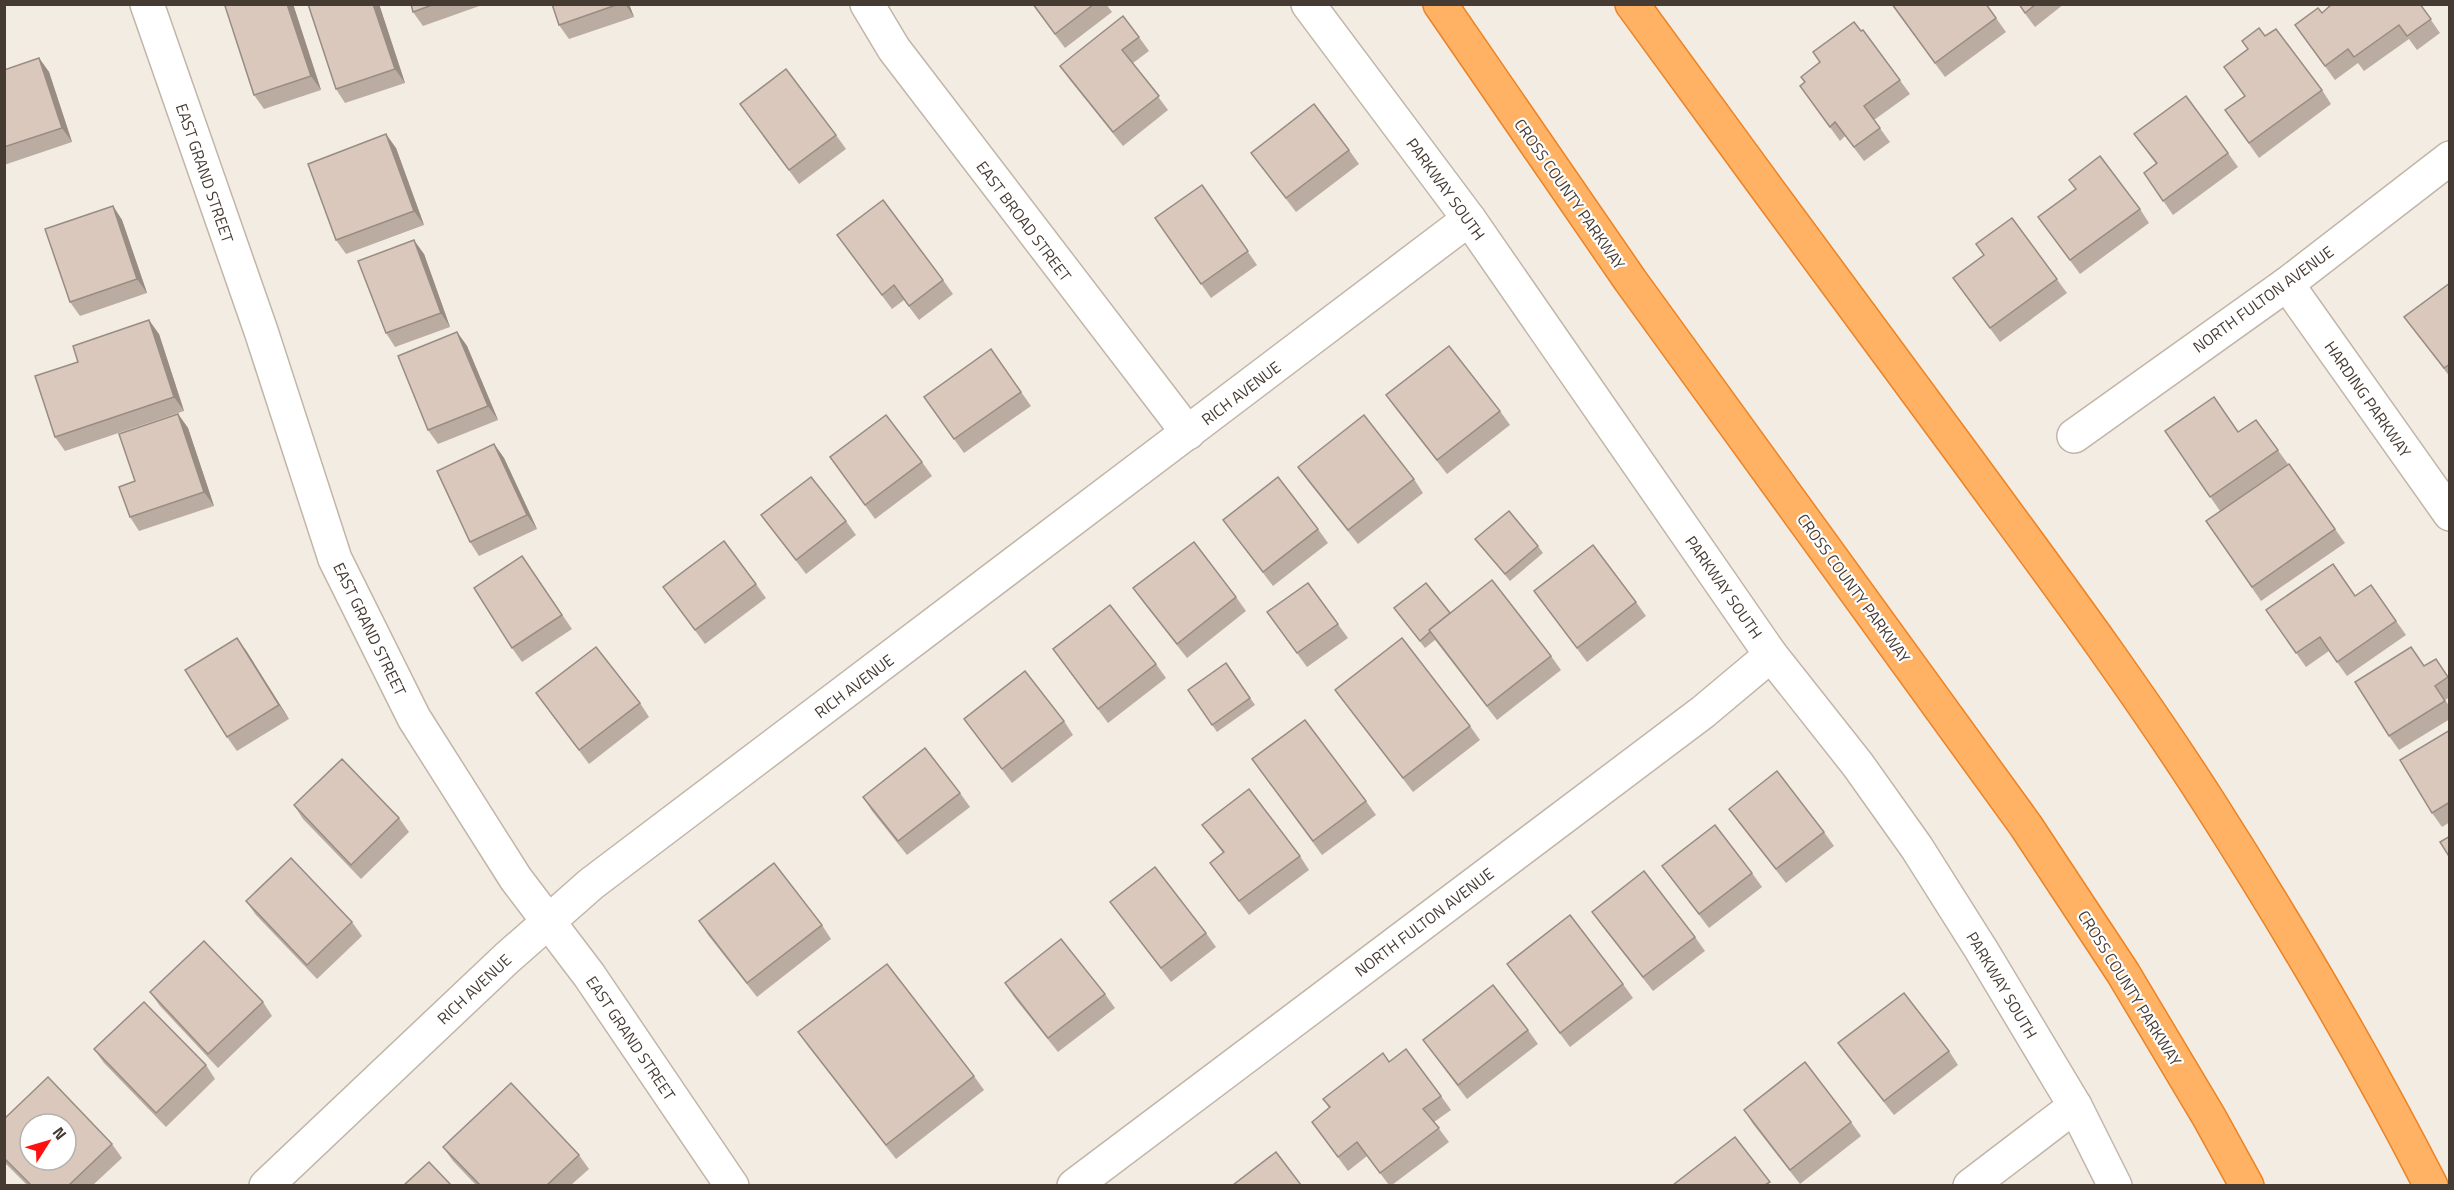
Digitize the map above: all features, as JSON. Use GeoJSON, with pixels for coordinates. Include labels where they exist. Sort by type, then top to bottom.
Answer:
{"type":"FeatureCollection","features":[{"type":"Feature","properties":{"kind":"highway","name":"CROSS COUNTY PARKWAY"},"geometry":{"type":"LineString","coordinates":[[1440,4],[1630,280],[1954,724],[2032,836],[2134,991],[2247,1185]]}},
{"type":"Feature","properties":{"kind":"highway"},"geometry":{"type":"LineString","coordinates":[[1632,4],[2059,584],[2164,735],[2297,942],[2377,1083],[2431,1185]]}},
{"type":"Feature","properties":{"kind":"street","name":"EAST GRAND STREET"},"geometry":{"type":"LineString","coordinates":[[147,4],[261,331],[336,559],[414,718],[516,879],[589,975],[732,1185]]}},
{"type":"Feature","properties":{"kind":"street","name":"EAST BROAD STREET"},"geometry":{"type":"LineString","coordinates":[[867,4],[894,49],[1188,433]]}},
{"type":"Feature","properties":{"kind":"street","name":"PARKWAY SOUTH"},"geometry":{"type":"LineString","coordinates":[[1308,4],[1469,219],[1771,655],[1858,765],[1917,848],[2075,1106],[2115,1185]]}},
{"type":"Feature","properties":{"kind":"street","name":"NORTH FULTON AVENUE"},"geometry":{"type":"LineString","coordinates":[[2074,436],[2287,284],[2450,158]]}},
{"type":"Feature","properties":{"kind":"street","name":"RICH AVENUE"},"geometry":{"type":"LineString","coordinates":[[266,1185],[547,922],[591,884],[1469,219]]}},
{"type":"Feature","properties":{"kind":"street","name":"HARDING PARKWAY"},"geometry":{"type":"LineString","coordinates":[[2287,284],[2450,514]]}},
{"type":"Feature","properties":{"kind":"street","name":"NORTH FULTON AVENUE"},"geometry":{"type":"LineString","coordinates":[[1074,1185],[1703,712],[1771,655]]}},
{"type":"Feature","properties":{"kind":"street"},"geometry":{"type":"LineString","coordinates":[[1970,1185],[2075,1106]]}},
{"type":"Feature","properties":{"kind":"building"},"geometry":{"type":"Polygon","coordinates":[[[229,4],[287,4],[311,76],[254,95],[225,6],[229,4]]]}},
{"type":"Feature","properties":{"kind":"building"},"geometry":{"type":"Polygon","coordinates":[[[308,4],[373,4],[395,69],[336,89],[308,4]]]}},
{"type":"Feature","properties":{"kind":"building"},"geometry":{"type":"Polygon","coordinates":[[[411,4],[435,4],[413,12],[411,4]]]}},
{"type":"Feature","properties":{"kind":"building"},"geometry":{"type":"Polygon","coordinates":[[[552,4],[619,4],[559,25],[552,4]]]}},
{"type":"Feature","properties":{"kind":"building"},"geometry":{"type":"Polygon","coordinates":[[[1033,4],[1094,4],[1055,34],[1033,4]]]}},
{"type":"Feature","properties":{"kind":"building"},"geometry":{"type":"Polygon","coordinates":[[[1892,4],[1986,4],[1996,18],[1935,63],[1892,4]]]}},
{"type":"Feature","properties":{"kind":"building"},"geometry":{"type":"Polygon","coordinates":[[[2019,4],[2036,4],[2025,13],[2019,4]]]}},
{"type":"Feature","properties":{"kind":"building"},"geometry":{"type":"Polygon","coordinates":[[[2332,4],[2420,4],[2431,19],[2407,36],[2399,25],[2354,57],[2348,49],[2325,66],[2295,25],[2318,8],[2322,13],[2332,4]]]}},
{"type":"Feature","properties":{"kind":"building"},"geometry":{"type":"Polygon","coordinates":[[[1123,16],[1139,37],[1122,50],[1159,96],[1113,132],[1060,66],[1123,16]]]}},
{"type":"Feature","properties":{"kind":"building"},"geometry":{"type":"Polygon","coordinates":[[[1854,22],[1861,31],[1863,30],[1900,80],[1864,106],[1880,128],[1854,147],[1835,122],[1830,127],[1800,86],[1805,82],[1801,77],[1820,62],[1813,52],[1854,22]]]}},
{"type":"Feature","properties":{"kind":"building"},"geometry":{"type":"Polygon","coordinates":[[[2259,28],[2265,36],[2276,29],[2322,90],[2249,143],[2225,110],[2245,96],[2224,67],[2248,49],[2242,41],[2259,28]]]}},
{"type":"Feature","properties":{"kind":"building"},"geometry":{"type":"Polygon","coordinates":[[[39,58],[62,128],[4,147],[4,70],[39,58]]]}},
{"type":"Feature","properties":{"kind":"building"},"geometry":{"type":"Polygon","coordinates":[[[786,69],[836,135],[789,170],[740,104],[786,69]]]}},
{"type":"Feature","properties":{"kind":"building"},"geometry":{"type":"Polygon","coordinates":[[[2186,96],[2228,153],[2163,201],[2144,173],[2157,163],[2134,134],[2186,96]]]}},
{"type":"Feature","properties":{"kind":"building"},"geometry":{"type":"Polygon","coordinates":[[[1314,104],[1349,150],[1286,198],[1251,153],[1314,104]]]}},
{"type":"Feature","properties":{"kind":"building"},"geometry":{"type":"Polygon","coordinates":[[[386,134],[414,211],[336,240],[308,164],[386,134]]]}},
{"type":"Feature","properties":{"kind":"building"},"geometry":{"type":"Polygon","coordinates":[[[2100,156],[2140,209],[2070,260],[2038,217],[2076,189],[2069,180],[2100,156]]]}},
{"type":"Feature","properties":{"kind":"building"},"geometry":{"type":"Polygon","coordinates":[[[1202,185],[1248,251],[1201,284],[1155,218],[1202,185]]]}},
{"type":"Feature","properties":{"kind":"building"},"geometry":{"type":"Polygon","coordinates":[[[883,200],[943,280],[909,306],[894,285],[882,295],[837,235],[883,200]]]}},
{"type":"Feature","properties":{"kind":"building"},"geometry":{"type":"Polygon","coordinates":[[[113,206],[137,279],[70,302],[45,229],[113,206]]]}},
{"type":"Feature","properties":{"kind":"building"},"geometry":{"type":"Polygon","coordinates":[[[2012,218],[2057,279],[1990,328],[1953,278],[1984,255],[1976,244],[2012,218]]]}},
{"type":"Feature","properties":{"kind":"building"},"geometry":{"type":"Polygon","coordinates":[[[414,240],[441,313],[386,333],[358,261],[414,240]]]}},
{"type":"Feature","properties":{"kind":"building"},"geometry":{"type":"Polygon","coordinates":[[[2450,283],[2450,364],[2444,368],[2404,317],[2450,283]]]}},
{"type":"Feature","properties":{"kind":"building"},"geometry":{"type":"Polygon","coordinates":[[[149,320],[174,397],[55,437],[35,376],[78,362],[73,346],[149,320]]]}},
{"type":"Feature","properties":{"kind":"building"},"geometry":{"type":"Polygon","coordinates":[[[457,332],[488,406],[428,430],[398,356],[457,332]]]}},
{"type":"Feature","properties":{"kind":"building"},"geometry":{"type":"Polygon","coordinates":[[[1449,346],[1500,411],[1437,460],[1386,395],[1449,346]]]}},
{"type":"Feature","properties":{"kind":"building"},"geometry":{"type":"Polygon","coordinates":[[[991,349],[1021,392],[954,439],[924,397],[991,349]]]}},
{"type":"Feature","properties":{"kind":"building"},"geometry":{"type":"Polygon","coordinates":[[[2214,397],[2238,432],[2256,420],[2278,450],[2210,497],[2165,431],[2214,397]]]}},
{"type":"Feature","properties":{"kind":"building"},"geometry":{"type":"Polygon","coordinates":[[[178,414],[204,492],[130,517],[119,487],[135,481],[119,434],[178,414]]]}},
{"type":"Feature","properties":{"kind":"building"},"geometry":{"type":"Polygon","coordinates":[[[886,415],[922,462],[865,505],[830,457],[886,415]]]}},
{"type":"Feature","properties":{"kind":"building"},"geometry":{"type":"Polygon","coordinates":[[[1364,415],[1414,479],[1348,530],[1298,467],[1364,415]]]}},
{"type":"Feature","properties":{"kind":"building"},"geometry":{"type":"Polygon","coordinates":[[[494,444],[527,515],[470,542],[437,471],[494,444]]]}},
{"type":"Feature","properties":{"kind":"building"},"geometry":{"type":"Polygon","coordinates":[[[2289,464],[2335,529],[2252,587],[2206,521],[2289,464]]]}},
{"type":"Feature","properties":{"kind":"building"},"geometry":{"type":"Polygon","coordinates":[[[811,477],[846,521],[796,560],[761,515],[811,477]]]}},
{"type":"Feature","properties":{"kind":"building"},"geometry":{"type":"Polygon","coordinates":[[[1278,477],[1318,529],[1263,572],[1223,520],[1278,477]]]}},
{"type":"Feature","properties":{"kind":"building"},"geometry":{"type":"Polygon","coordinates":[[[1509,511],[1538,546],[1505,574],[1475,539],[1509,511]]]}},
{"type":"Feature","properties":{"kind":"building"},"geometry":{"type":"Polygon","coordinates":[[[724,541],[756,584],[695,630],[663,587],[724,541]]]}},
{"type":"Feature","properties":{"kind":"building"},"geometry":{"type":"Polygon","coordinates":[[[1194,542],[1236,597],[1177,644],[1133,588],[1194,542]]]}},
{"type":"Feature","properties":{"kind":"building"},"geometry":{"type":"Polygon","coordinates":[[[1593,545],[1636,602],[1577,648],[1534,591],[1593,545]]]}},
{"type":"Feature","properties":{"kind":"building"},"geometry":{"type":"Polygon","coordinates":[[[522,556],[562,615],[512,648],[474,588],[522,556]]]}},
{"type":"Feature","properties":{"kind":"building"},"geometry":{"type":"Polygon","coordinates":[[[2333,564],[2355,596],[2371,585],[2396,621],[2337,662],[2320,637],[2296,653],[2266,610],[2333,564]]]}},
{"type":"Feature","properties":{"kind":"building"},"geometry":{"type":"Polygon","coordinates":[[[1492,580],[1551,656],[1487,706],[1429,630],[1492,580]]]}},
{"type":"Feature","properties":{"kind":"building"},"geometry":{"type":"Polygon","coordinates":[[[1308,583],[1338,624],[1297,653],[1267,612],[1308,583]]]}},
{"type":"Feature","properties":{"kind":"building"},"geometry":{"type":"Polygon","coordinates":[[[1426,583],[1450,613],[1429,630],[1430,632],[1420,641],[1394,608],[1426,583]]]}},
{"type":"Feature","properties":{"kind":"building"},"geometry":{"type":"Polygon","coordinates":[[[1110,605],[1156,664],[1098,709],[1053,649],[1110,605]]]}},
{"type":"Feature","properties":{"kind":"building"},"geometry":{"type":"Polygon","coordinates":[[[237,638],[279,705],[227,737],[185,670],[237,638]]]}},
{"type":"Feature","properties":{"kind":"building"},"geometry":{"type":"Polygon","coordinates":[[[1402,638],[1470,726],[1403,778],[1335,690],[1402,638]]]}},
{"type":"Feature","properties":{"kind":"building"},"geometry":{"type":"Polygon","coordinates":[[[596,647],[640,703],[579,750],[536,693],[596,647]]]}},
{"type":"Feature","properties":{"kind":"building"},"geometry":{"type":"Polygon","coordinates":[[[2411,647],[2424,666],[2436,659],[2448,677],[2435,686],[2445,701],[2389,736],[2355,682],[2411,647]]]}},
{"type":"Feature","properties":{"kind":"building"},"geometry":{"type":"Polygon","coordinates":[[[1226,663],[1250,698],[1212,725],[1188,690],[1226,663]]]}},
{"type":"Feature","properties":{"kind":"building"},"geometry":{"type":"Polygon","coordinates":[[[1025,671],[1064,721],[1002,769],[964,719],[1025,671]]]}},
{"type":"Feature","properties":{"kind":"building"},"geometry":{"type":"Polygon","coordinates":[[[1305,720],[1366,801],[1313,841],[1252,759],[1305,720]]]}},
{"type":"Feature","properties":{"kind":"building"},"geometry":{"type":"Polygon","coordinates":[[[2450,730],[2450,802],[2432,813],[2400,760],[2450,730]]]}},
{"type":"Feature","properties":{"kind":"building"},"geometry":{"type":"Polygon","coordinates":[[[925,748],[960,793],[898,841],[863,797],[925,748]]]}},
{"type":"Feature","properties":{"kind":"building"},"geometry":{"type":"Polygon","coordinates":[[[342,759],[399,818],[351,865],[294,805],[342,759]]]}},
{"type":"Feature","properties":{"kind":"building"},"geometry":{"type":"Polygon","coordinates":[[[1777,771],[1824,832],[1776,869],[1729,809],[1777,771]]]}},
{"type":"Feature","properties":{"kind":"building"},"geometry":{"type":"Polygon","coordinates":[[[1249,789],[1300,856],[1239,901],[1210,863],[1224,852],[1202,825],[1249,789]]]}},
{"type":"Feature","properties":{"kind":"building"},"geometry":{"type":"Polygon","coordinates":[[[1715,825],[1752,873],[1699,914],[1662,866],[1715,825]]]}},
{"type":"Feature","properties":{"kind":"building"},"geometry":{"type":"Polygon","coordinates":[[[2450,836],[2450,858],[2440,842],[2450,836]]]}},
{"type":"Feature","properties":{"kind":"building"},"geometry":{"type":"Polygon","coordinates":[[[291,858],[352,922],[307,965],[246,901],[291,858]]]}},
{"type":"Feature","properties":{"kind":"building"},"geometry":{"type":"Polygon","coordinates":[[[774,863],[822,925],[747,983],[699,921],[774,863]]]}},
{"type":"Feature","properties":{"kind":"building"},"geometry":{"type":"Polygon","coordinates":[[[1155,867],[1206,933],[1161,968],[1110,902],[1155,867]]]}},
{"type":"Feature","properties":{"kind":"building"},"geometry":{"type":"Polygon","coordinates":[[[1644,871],[1695,937],[1643,977],[1592,912],[1644,871]]]}},
{"type":"Feature","properties":{"kind":"building"},"geometry":{"type":"Polygon","coordinates":[[[1570,915],[1623,984],[1560,1033],[1507,964],[1570,915]]]}},
{"type":"Feature","properties":{"kind":"building"},"geometry":{"type":"Polygon","coordinates":[[[1061,939],[1105,994],[1048,1038],[1005,983],[1061,939]]]}},
{"type":"Feature","properties":{"kind":"building"},"geometry":{"type":"Polygon","coordinates":[[[204,941],[263,1002],[208,1054],[150,992],[204,941]]]}},
{"type":"Feature","properties":{"kind":"building"},"geometry":{"type":"Polygon","coordinates":[[[887,964],[974,1076],[886,1145],[798,1032],[887,964]]]}},
{"type":"Feature","properties":{"kind":"building"},"geometry":{"type":"Polygon","coordinates":[[[1493,985],[1528,1030],[1458,1085],[1423,1040],[1493,985]]]}},
{"type":"Feature","properties":{"kind":"building"},"geometry":{"type":"Polygon","coordinates":[[[1904,993],[1949,1051],[1884,1101],[1838,1043],[1904,993]]]}},
{"type":"Feature","properties":{"kind":"building"},"geometry":{"type":"Polygon","coordinates":[[[144,1002],[206,1065],[156,1113],[94,1049],[144,1002]]]}},
{"type":"Feature","properties":{"kind":"building"},"geometry":{"type":"Polygon","coordinates":[[[1406,1049],[1441,1096],[1423,1109],[1439,1128],[1380,1173],[1357,1142],[1338,1157],[1312,1122],[1330,1107],[1323,1099],[1383,1053],[1389,1062],[1406,1049]]]}},
{"type":"Feature","properties":{"kind":"building"},"geometry":{"type":"Polygon","coordinates":[[[1805,1062],[1851,1122],[1790,1170],[1744,1110],[1805,1062]]]}},
{"type":"Feature","properties":{"kind":"building"},"geometry":{"type":"Polygon","coordinates":[[[48,1077],[112,1144],[69,1185],[31,1185],[18,1172],[4,1158],[4,1119],[48,1077]]]}},
{"type":"Feature","properties":{"kind":"building"},"geometry":{"type":"Polygon","coordinates":[[[511,1083],[579,1155],[547,1185],[480,1185],[443,1147],[511,1083]]]}},
{"type":"Feature","properties":{"kind":"building"},"geometry":{"type":"Polygon","coordinates":[[[1735,1137],[1770,1182],[1765,1185],[1673,1185],[1735,1137]]]}},
{"type":"Feature","properties":{"kind":"building"},"geometry":{"type":"Polygon","coordinates":[[[1276,1152],[1301,1185],[1233,1185],[1276,1152]]]}},
{"type":"Feature","properties":{"kind":"building"},"geometry":{"type":"Polygon","coordinates":[[[429,1162],[451,1185],[404,1185],[429,1162]]]}}]}
